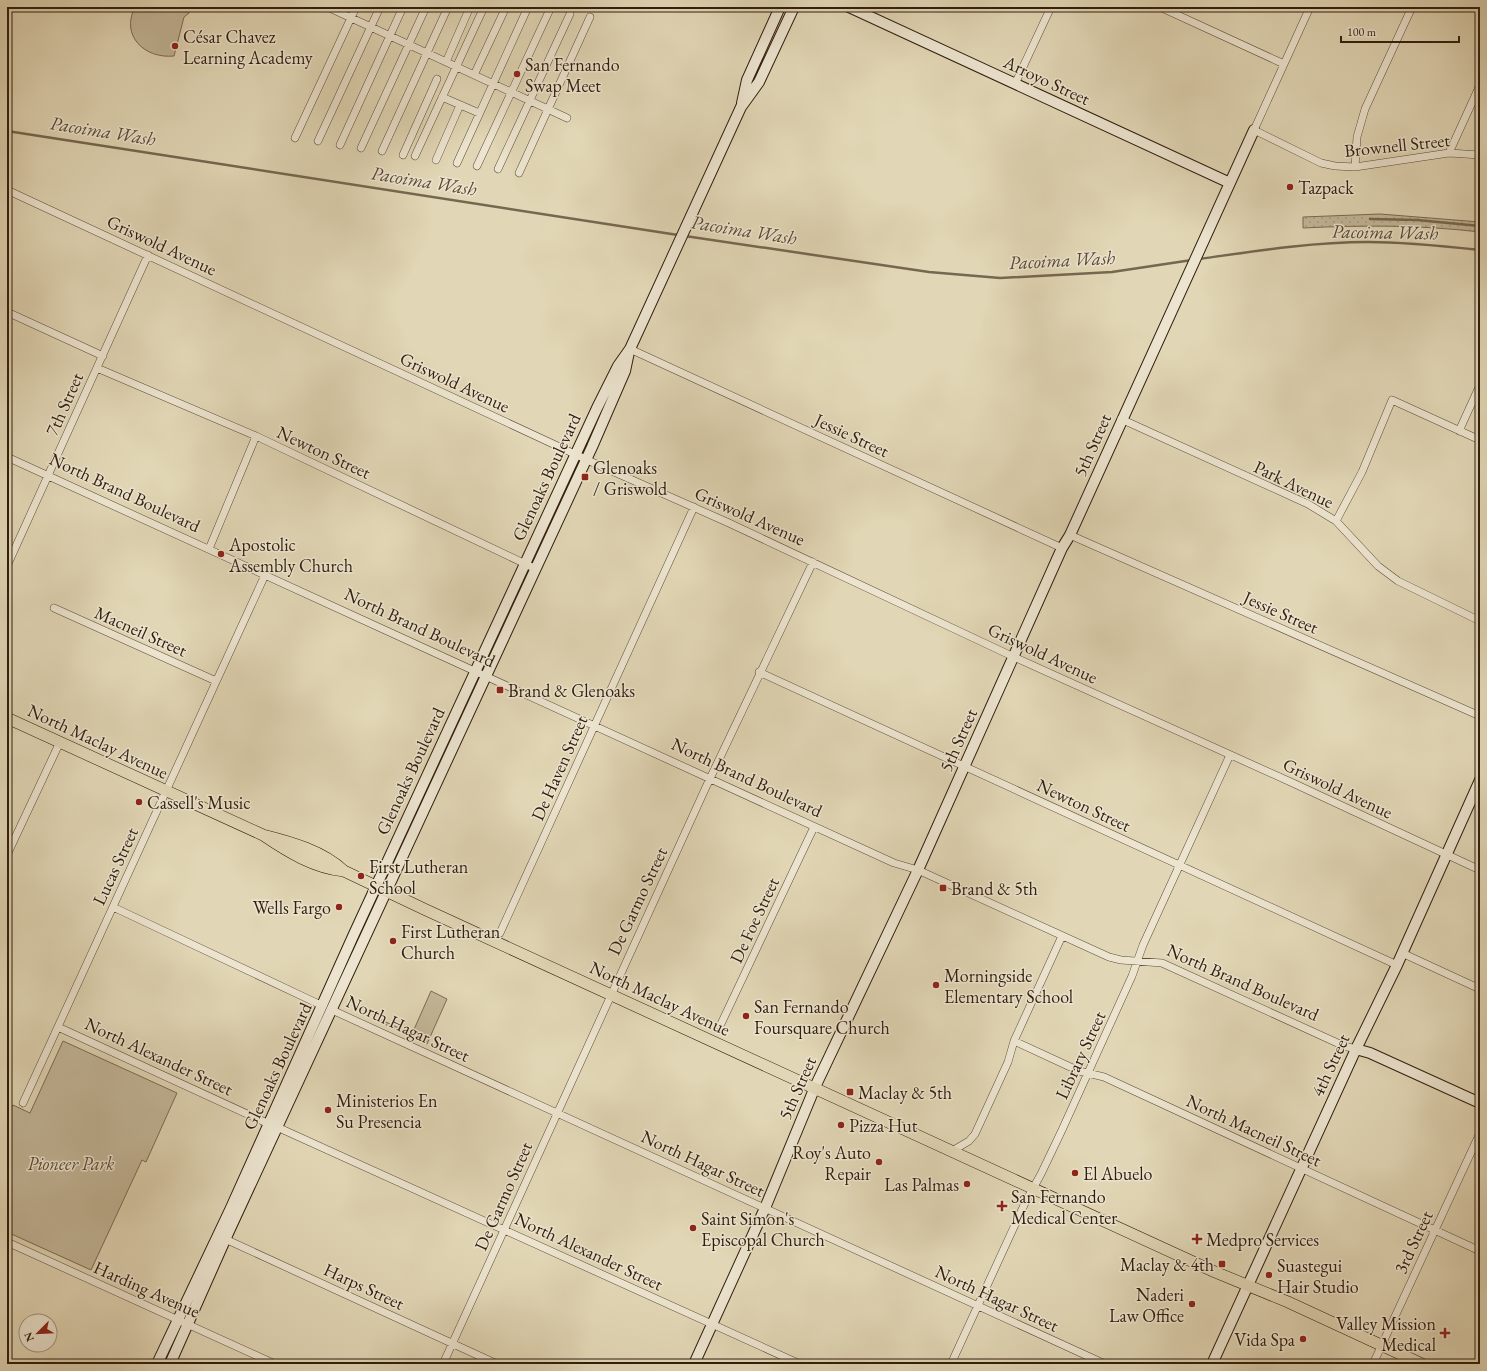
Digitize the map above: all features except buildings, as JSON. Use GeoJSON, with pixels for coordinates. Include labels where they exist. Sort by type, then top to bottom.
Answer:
{"type":"FeatureCollection","features":[{"type":"Feature","properties":{"kind":"main road","name":"North Maclay Avenue"},"geometry":{"type":"LineString","coordinates":[[7,718],[263,835],[288,852],[328,869],[344,871],[952,1151],[1422,1364]]}},
{"type":"Feature","properties":{"kind":"street"},"geometry":{"type":"LineString","coordinates":[[295,138],[356,7]]}},
{"type":"Feature","properties":{"kind":"street"},"geometry":{"type":"LineString","coordinates":[[318,141],[380,7]]}},
{"type":"Feature","properties":{"kind":"street"},"geometry":{"type":"LineString","coordinates":[[340,145],[403,7]]}},
{"type":"Feature","properties":{"kind":"street"},"geometry":{"type":"LineString","coordinates":[[361,148],[426,7]]}},
{"type":"Feature","properties":{"kind":"street"},"geometry":{"type":"LineString","coordinates":[[382,151],[448,7]]}},
{"type":"Feature","properties":{"kind":"street"},"geometry":{"type":"LineString","coordinates":[[446,62],[470,7]]}},
{"type":"Feature","properties":{"kind":"street"},"geometry":{"type":"LineString","coordinates":[[415,156],[484,7]]}},
{"type":"Feature","properties":{"kind":"street"},"geometry":{"type":"LineString","coordinates":[[474,75],[506,7]]}},
{"type":"Feature","properties":{"kind":"street"},"geometry":{"type":"LineString","coordinates":[[457,163],[528,7]]}},
{"type":"Feature","properties":{"kind":"street"},"geometry":{"type":"LineString","coordinates":[[477,166],[551,7]]}},
{"type":"Feature","properties":{"kind":"street","name":"Glenoaks Boulevard"},"geometry":{"type":"LineString","coordinates":[[170,1364],[189,1324],[222,1237],[327,1008],[377,886],[575,455],[618,366],[630,349],[688,224],[741,107],[747,80],[780,7]]}},
{"type":"Feature","properties":{"kind":"street","name":"Glenoaks Boulevard"},"geometry":{"type":"LineString","coordinates":[[741,107],[760,82],[794,7]]}},
{"type":"Feature","properties":{"kind":"street","name":"Arroyo Street"},"geometry":{"type":"LineString","coordinates":[[849,7],[1230,183]]}},
{"type":"Feature","properties":{"kind":"street"},"geometry":{"type":"LineString","coordinates":[[1016,84],[1051,7]]}},
{"type":"Feature","properties":{"kind":"street"},"geometry":{"type":"LineString","coordinates":[[1160,7],[1284,64]]}},
{"type":"Feature","properties":{"kind":"street"},"geometry":{"type":"LineString","coordinates":[[1254,130],[1310,7]]}},
{"type":"Feature","properties":{"kind":"street"},"geometry":{"type":"LineString","coordinates":[[1354,167],[1357,137],[1365,109],[1412,7]]}},
{"type":"Feature","properties":{"kind":"street"},"geometry":{"type":"LineString","coordinates":[[332,9],[567,118]]}},
{"type":"Feature","properties":{"kind":"street"},"geometry":{"type":"LineString","coordinates":[[498,169],[570,14]]}},
{"type":"Feature","properties":{"kind":"street"},"geometry":{"type":"LineString","coordinates":[[519,173],[590,18]]}},
{"type":"Feature","properties":{"kind":"street"},"geometry":{"type":"LineString","coordinates":[[403,154],[437,79]]}},
{"type":"Feature","properties":{"kind":"street"},"geometry":{"type":"LineString","coordinates":[[1450,153],[1480,85]]}},
{"type":"Feature","properties":{"kind":"street"},"geometry":{"type":"LineString","coordinates":[[442,97],[479,113]]}},
{"type":"Feature","properties":{"kind":"street"},"geometry":{"type":"LineString","coordinates":[[436,160],[460,105]]}},
{"type":"Feature","properties":{"kind":"street","name":"Brownell Street"},"geometry":{"type":"LineString","coordinates":[[1254,130],[1322,163],[1335,166],[1354,167],[1450,153],[1480,155]]}},
{"type":"Feature","properties":{"kind":"street","name":"5th Street"},"geometry":{"type":"LineString","coordinates":[[694,1364],[765,1208],[814,1087],[918,870],[1062,548],[1070,535],[1121,419],[1202,246],[1254,130]]}},
{"type":"Feature","properties":{"kind":"street","name":"Griswold Avenue"},"geometry":{"type":"LineString","coordinates":[[7,190],[644,487],[694,507],[1014,657],[1480,870]]}},
{"type":"Feature","properties":{"kind":"street","name":"7th Street"},"geometry":{"type":"LineString","coordinates":[[8,561],[148,255]]}},
{"type":"Feature","properties":{"kind":"street"},"geometry":{"type":"LineString","coordinates":[[7,312],[103,356]]}},
{"type":"Feature","properties":{"kind":"street","name":"Glenoaks Boulevard"},"geometry":{"type":"LineString","coordinates":[[327,1008],[388,892],[626,371],[630,349]]}},
{"type":"Feature","properties":{"kind":"street","name":"Jessie Street"},"geometry":{"type":"LineString","coordinates":[[630,349],[1062,548]]}},
{"type":"Feature","properties":{"kind":"street","name":"Newton Street"},"geometry":{"type":"LineString","coordinates":[[97,368],[256,436],[536,568]]}},
{"type":"Feature","properties":{"kind":"street"},"geometry":{"type":"LineString","coordinates":[[1459,431],[1480,385]]}},
{"type":"Feature","properties":{"kind":"street"},"geometry":{"type":"LineString","coordinates":[[1336,521],[1362,472],[1392,400],[1480,440]]}},
{"type":"Feature","properties":{"kind":"street","name":"Park Avenue"},"geometry":{"type":"LineString","coordinates":[[1121,419],[1308,504],[1336,521],[1378,566],[1398,580],[1480,621]]}},
{"type":"Feature","properties":{"kind":"street"},"geometry":{"type":"LineString","coordinates":[[209,550],[256,436]]}},
{"type":"Feature","properties":{"kind":"street","name":"North Brand Boulevard"},"geometry":{"type":"LineString","coordinates":[[7,457],[894,863],[918,870],[1109,957],[1162,963],[1344,1046],[1370,1053],[1480,1103]]}},
{"type":"Feature","properties":{"kind":"street","name":"De Haven Street"},"geometry":{"type":"LineString","coordinates":[[500,933],[694,507]]}},
{"type":"Feature","properties":{"kind":"street","name":"Jessie Street"},"geometry":{"type":"LineString","coordinates":[[1070,535],[1480,716]]}},
{"type":"Feature","properties":{"kind":"street","name":"De Garmo Street"},"geometry":{"type":"LineString","coordinates":[[443,1364],[759,672],[813,562]]}},
{"type":"Feature","properties":{"kind":"street","name":"Lucas Street"},"geometry":{"type":"LineString","coordinates":[[23,1103],[265,575]]}},
{"type":"Feature","properties":{"kind":"street","name":"Macneil Street"},"geometry":{"type":"LineString","coordinates":[[54,608],[216,681]]}},
{"type":"Feature","properties":{"kind":"street","name":"Newton Street"},"geometry":{"type":"LineString","coordinates":[[759,672],[1397,965]]}},
{"type":"Feature","properties":{"kind":"street"},"geometry":{"type":"LineString","coordinates":[[7,855],[60,742]]}},
{"type":"Feature","properties":{"kind":"street","name":"Library Street"},"geometry":{"type":"LineString","coordinates":[[951,1364],[1132,976],[1143,945],[1230,755]]}},
{"type":"Feature","properties":{"kind":"street","name":"4th Street"},"geometry":{"type":"LineString","coordinates":[[1212,1364],[1356,1049],[1397,965],[1480,780]]}},
{"type":"Feature","properties":{"kind":"street","name":"De Foe Street"},"geometry":{"type":"LineString","coordinates":[[720,1026],[814,827]]}},
{"type":"Feature","properties":{"kind":"street","name":"North Hagar Street"},"geometry":{"type":"LineString","coordinates":[[113,907],[327,1008],[1105,1364]]}},
{"type":"Feature","properties":{"kind":"street"},"geometry":{"type":"LineString","coordinates":[[952,1151],[970,1141],[976,1134],[1008,1062],[1014,1042],[1062,936]]}},
{"type":"Feature","properties":{"kind":"street"},"geometry":{"type":"LineString","coordinates":[[1402,953],[1480,989]]}},
{"type":"Feature","properties":{"kind":"street","name":"North Alexander Street"},"geometry":{"type":"LineString","coordinates":[[58,1027],[800,1364]]}},
{"type":"Feature","properties":{"kind":"street","name":"North Macneil Street"},"geometry":{"type":"LineString","coordinates":[[1014,1042],[1087,1074],[1104,1077],[1480,1251]]}},
{"type":"Feature","properties":{"kind":"street","name":"3rd Street"},"geometry":{"type":"LineString","coordinates":[[1374,1364],[1480,1133]]}},
{"type":"Feature","properties":{"kind":"street","name":"Glenoaks Boulevard"},"geometry":{"type":"LineString","coordinates":[[157,1364],[177,1319],[222,1237]]}},
{"type":"Feature","properties":{"kind":"street","name":"Harps Street"},"geometry":{"type":"LineString","coordinates":[[222,1237],[497,1364]]}},
{"type":"Feature","properties":{"kind":"street","name":"Harding Avenue"},"geometry":{"type":"LineString","coordinates":[[7,1242],[275,1364]]}},
{"type":"Feature","properties":{"kind":"green space"},"geometry":{"type":"Polygon","coordinates":[[[135,7],[188,8],[189,13],[184,17],[174,56],[154,54],[138,44],[133,36],[131,27],[131,18],[135,7]]]}},
{"type":"Feature","properties":{"kind":"green space"},"geometry":{"type":"Polygon","coordinates":[[[1380,214],[1480,222],[1480,232],[1392,226],[1303,228],[1303,217],[1380,214]]]}},
{"type":"Feature","properties":{"kind":"green space"},"geometry":{"type":"Polygon","coordinates":[[[431,991],[447,999],[427,1044],[378,1021],[379,1019],[412,1034],[431,991]]]}},
{"type":"Feature","properties":{"kind":"green space","name":"Pioneer Park"},"geometry":{"type":"Polygon","coordinates":[[[63,1041],[177,1093],[146,1162],[142,1160],[91,1270],[7,1232],[7,1105],[12,1107],[13,1105],[30,1113],[63,1041]]]}},
{"type":"Feature","properties":{"kind":"waterway","name":"Pacoima Wash"},"geometry":{"type":"LineString","coordinates":[[7,131],[678,235]]}},
{"type":"Feature","properties":{"kind":"waterway"},"geometry":{"type":"LineString","coordinates":[[1370,219],[1417,220],[1480,226]]}},
{"type":"Feature","properties":{"kind":"waterway","name":"Pacoima Wash"},"geometry":{"type":"LineString","coordinates":[[685,236],[929,272],[1000,278],[1112,272],[1192,260]]}},
{"type":"Feature","properties":{"kind":"waterway","name":"Pacoima Wash"},"geometry":{"type":"LineString","coordinates":[[1199,259],[1284,248],[1347,242],[1410,243],[1480,250]]}},
{"type":"Feature","properties":{"kind":"place","name":"César Chavez Learning Academy"},"geometry":{"type":"Point","coordinates":[175,46]}},
{"type":"Feature","properties":{"kind":"place","name":"San Fernando Swap Meet"},"geometry":{"type":"Point","coordinates":[517,74]}},
{"type":"Feature","properties":{"kind":"place","name":"Tazpack"},"geometry":{"type":"Point","coordinates":[1290,187]}},
{"type":"Feature","properties":{"kind":"place","name":"Glenoaks / Griswold"},"geometry":{"type":"Point","coordinates":[585,477]}},
{"type":"Feature","properties":{"kind":"place","name":"Apostolic Assembly Church"},"geometry":{"type":"Point","coordinates":[221,554]}},
{"type":"Feature","properties":{"kind":"place","name":"Brand & Glenoaks"},"geometry":{"type":"Point","coordinates":[500,690]}},
{"type":"Feature","properties":{"kind":"place","name":"Cassell's Music"},"geometry":{"type":"Point","coordinates":[139,802]}},
{"type":"Feature","properties":{"kind":"place","name":"First Lutheran School"},"geometry":{"type":"Point","coordinates":[361,876]}},
{"type":"Feature","properties":{"kind":"place","name":"Brand & 5th"},"geometry":{"type":"Point","coordinates":[943,888]}},
{"type":"Feature","properties":{"kind":"place","name":"Wells Fargo"},"geometry":{"type":"Point","coordinates":[339,907]}},
{"type":"Feature","properties":{"kind":"place","name":"First Lutheran Church"},"geometry":{"type":"Point","coordinates":[393,941]}},
{"type":"Feature","properties":{"kind":"place","name":"Morningside Elementary School"},"geometry":{"type":"Point","coordinates":[936,985]}},
{"type":"Feature","properties":{"kind":"place","name":"San Fernando Foursquare Church"},"geometry":{"type":"Point","coordinates":[746,1016]}},
{"type":"Feature","properties":{"kind":"place","name":"Maclay & 5th"},"geometry":{"type":"Point","coordinates":[850,1092]}},
{"type":"Feature","properties":{"kind":"place","name":"Ministerios En Su Presencia"},"geometry":{"type":"Point","coordinates":[328,1110]}},
{"type":"Feature","properties":{"kind":"place","name":"Pizza Hut"},"geometry":{"type":"Point","coordinates":[841,1125]}},
{"type":"Feature","properties":{"kind":"place","name":"Roy's Auto Repair"},"geometry":{"type":"Point","coordinates":[879,1162]}},
{"type":"Feature","properties":{"kind":"place","name":"El Abuelo"},"geometry":{"type":"Point","coordinates":[1075,1173]}},
{"type":"Feature","properties":{"kind":"place","name":"Las Palmas"},"geometry":{"type":"Point","coordinates":[967,1184]}},
{"type":"Feature","properties":{"kind":"place","name":"San Fernando Medical Center"},"geometry":{"type":"Point","coordinates":[1002,1206]}},
{"type":"Feature","properties":{"kind":"place","name":"Saint Simon's Episcopal Church"},"geometry":{"type":"Point","coordinates":[693,1228]}},
{"type":"Feature","properties":{"kind":"place","name":"Medpro Services"},"geometry":{"type":"Point","coordinates":[1197,1239]}},
{"type":"Feature","properties":{"kind":"place","name":"Maclay & 4th"},"geometry":{"type":"Point","coordinates":[1222,1264]}},
{"type":"Feature","properties":{"kind":"place","name":"Suastegui Hair Studio"},"geometry":{"type":"Point","coordinates":[1269,1275]}},
{"type":"Feature","properties":{"kind":"place","name":"Naderi Law Office"},"geometry":{"type":"Point","coordinates":[1192,1304]}},
{"type":"Feature","properties":{"kind":"place","name":"Valley Mission Medical"},"geometry":{"type":"Point","coordinates":[1445,1333]}},
{"type":"Feature","properties":{"kind":"place","name":"Vida Spa"},"geometry":{"type":"Point","coordinates":[1303,1339]}}]}
